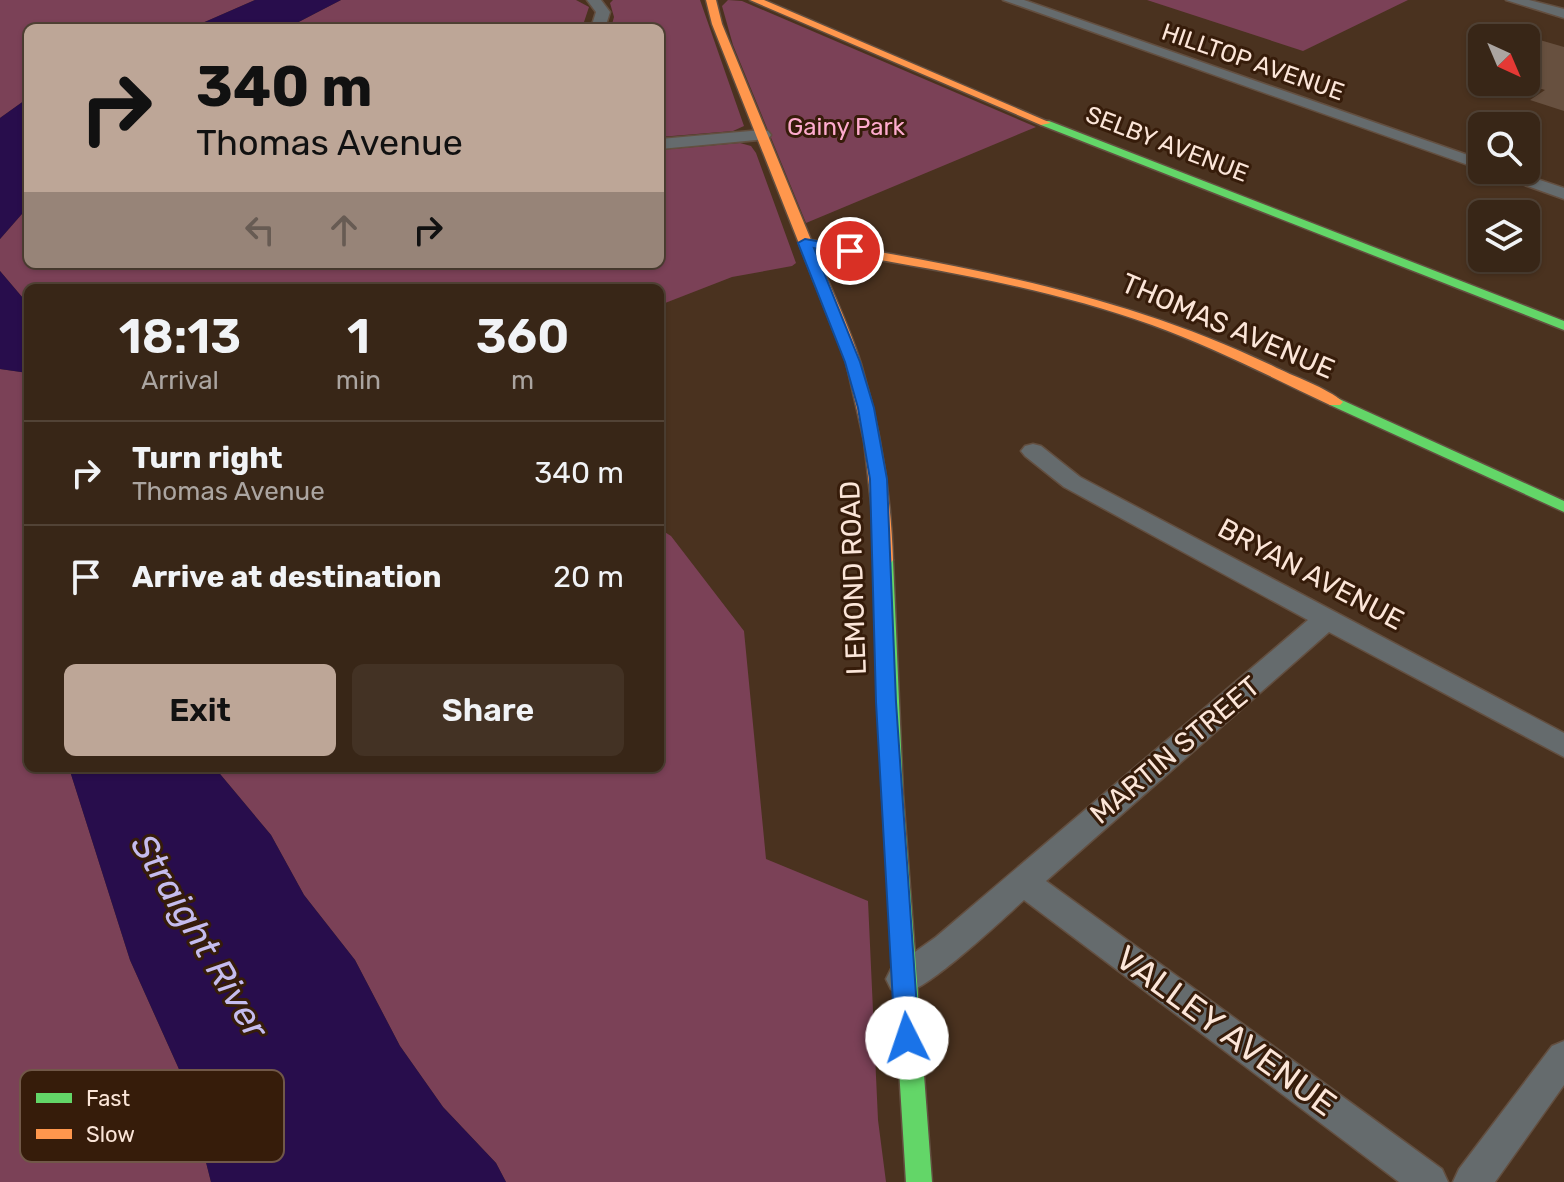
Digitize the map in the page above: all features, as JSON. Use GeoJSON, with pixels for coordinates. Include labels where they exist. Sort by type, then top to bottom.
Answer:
{"type":"FeatureCollection","features":[{"type":"Feature","properties":{"kind":"street"},"geometry":{"type":"LineString","coordinates":[[594,0],[603,12],[599,24]]}},
{"type":"Feature","properties":{"kind":"street","name":"LEMOND ROAD"},"geometry":{"type":"LineString","coordinates":[[711,0],[717,24],[853,362],[866,408],[879,479],[886,702],[919,1182]]}},
{"type":"Feature","properties":{"kind":"street","name":"SELBY AVENUE"},"geometry":{"type":"LineString","coordinates":[[755,0],[1053,126],[1564,326]]}},
{"type":"Feature","properties":{"kind":"street","name":"HILLTOP AVENUE"},"geometry":{"type":"LineString","coordinates":[[1010,0],[1468,161]]}},
{"type":"Feature","properties":{"kind":"street"},"geometry":{"type":"LineString","coordinates":[[1513,0],[1564,14]]}},
{"type":"Feature","properties":{"kind":"street"},"geometry":{"type":"LineString","coordinates":[[664,144],[762,135]]}},
{"type":"Feature","properties":{"kind":"street"},"geometry":{"type":"LineString","coordinates":[[1534,184],[1564,194]]}},
{"type":"Feature","properties":{"kind":"street","name":"THOMAS AVENUE"},"geometry":{"type":"LineString","coordinates":[[805,243],[1002,277],[1135,313],[1564,507]]}},
{"type":"Feature","properties":{"kind":"street","name":"BRYAN AVENUE"},"geometry":{"type":"LineString","coordinates":[[1033,451],[1072,482],[1564,746]]}},
{"type":"Feature","properties":{"kind":"street","name":"MARTIN STREET"},"geometry":{"type":"LineString","coordinates":[[903,979],[948,947],[1327,619]]}},
{"type":"Feature","properties":{"kind":"street","name":"VALLEY AVENUE"},"geometry":{"type":"LineString","coordinates":[[1022,881],[1429,1182]]}},
{"type":"Feature","properties":{"kind":"street"},"geometry":{"type":"LineString","coordinates":[[1472,1182],[1564,1057]]}},
{"type":"Feature","properties":{"kind":"green space"},"geometry":{"type":"Polygon","coordinates":[[[0,0],[255,0],[200,24],[24,24],[24,101],[0,118],[0,0]]]}},
{"type":"Feature","properties":{"kind":"green space"},"geometry":{"type":"Polygon","coordinates":[[[341,0],[576,0],[589,7],[583,24],[295,24],[341,0]]]}},
{"type":"Feature","properties":{"kind":"green space"},"geometry":{"type":"Polygon","coordinates":[[[613,0],[700,0],[744,126],[733,131],[664,137],[664,24],[612,24],[614,17],[610,3],[613,0]]]}},
{"type":"Feature","properties":{"kind":"green space","name":"Gainy Park"},"geometry":{"type":"Polygon","coordinates":[[[728,0],[742,1],[1036,127],[806,223],[733,45],[722,6],[728,0]]]}},
{"type":"Feature","properties":{"kind":"green space"},"geometry":{"type":"Polygon","coordinates":[[[1147,0],[1408,0],[1303,51],[1147,0]]]}},
{"type":"Feature","properties":{"kind":"green space"},"geometry":{"type":"Polygon","coordinates":[[[740,143],[751,146],[796,263],[732,277],[664,303],[664,284],[24,284],[24,299],[0,271],[0,239],[24,212],[24,268],[664,268],[664,150],[740,143]]]}},
{"type":"Feature","properties":{"kind":"green space"},"geometry":{"type":"Polygon","coordinates":[[[0,369],[24,372],[24,772],[70,772],[130,960],[179,1070],[20,1070],[20,1162],[206,1162],[211,1182],[0,1182],[0,369]]]}},
{"type":"Feature","properties":{"kind":"green space"},"geometry":{"type":"Polygon","coordinates":[[[664,532],[671,536],[744,631],[766,859],[868,901],[878,1120],[886,1182],[506,1182],[496,1163],[443,1107],[400,1046],[355,960],[304,895],[271,835],[218,772],[664,772],[664,532]]]}},
{"type":"Feature","properties":{"kind":"water"},"geometry":{"type":"Polygon","coordinates":[[[255,0],[341,0],[295,24],[200,24],[255,0]]]}},
{"type":"Feature","properties":{"kind":"water"},"geometry":{"type":"Polygon","coordinates":[[[24,101],[24,212],[0,239],[0,118],[24,101]]]}},
{"type":"Feature","properties":{"kind":"water"},"geometry":{"type":"Polygon","coordinates":[[[0,271],[24,299],[24,372],[0,369],[0,271]]]}},
{"type":"Feature","properties":{"kind":"water","name":"Straight River"},"geometry":{"type":"Polygon","coordinates":[[[70,772],[218,772],[271,835],[304,895],[355,960],[400,1046],[443,1107],[496,1163],[506,1182],[211,1182],[206,1162],[284,1162],[284,1070],[179,1070],[130,960],[70,772]]]}},
{"type":"Feature","properties":{"kind":"building"},"geometry":{"type":"Polygon","coordinates":[[[1540,40],[1564,47],[1564,111],[1530,100],[1545,90],[1540,88],[1540,40]]]}},
{"type":"Feature","properties":{"kind":"traffic: fast"},"geometry":{"type":"LineString","coordinates":[[1045,123],[1564,326]]}},
{"type":"Feature","properties":{"kind":"traffic: fast"},"geometry":{"type":"LineString","coordinates":[[1335,402],[1564,507]]}},
{"type":"Feature","properties":{"kind":"traffic: fast"},"geometry":{"type":"LineString","coordinates":[[884,560],[892,794],[919,1182]]}},
{"type":"Feature","properties":{"kind":"traffic: slow"},"geometry":{"type":"LineString","coordinates":[[711,0],[717,24],[853,362],[872,441],[883,524],[884,560]]}},
{"type":"Feature","properties":{"kind":"traffic: slow"},"geometry":{"type":"LineString","coordinates":[[755,0],[1045,123]]}},
{"type":"Feature","properties":{"kind":"traffic: slow"},"geometry":{"type":"LineString","coordinates":[[805,243],[971,272],[1094,302],[1185,333],[1335,402]]}},
{"type":"Feature","properties":{"kind":"route"},"geometry":{"type":"LineString","coordinates":[[850,251],[805,243],[853,362],[866,408],[879,479],[883,524],[886,702],[907,1038]]}}]}
